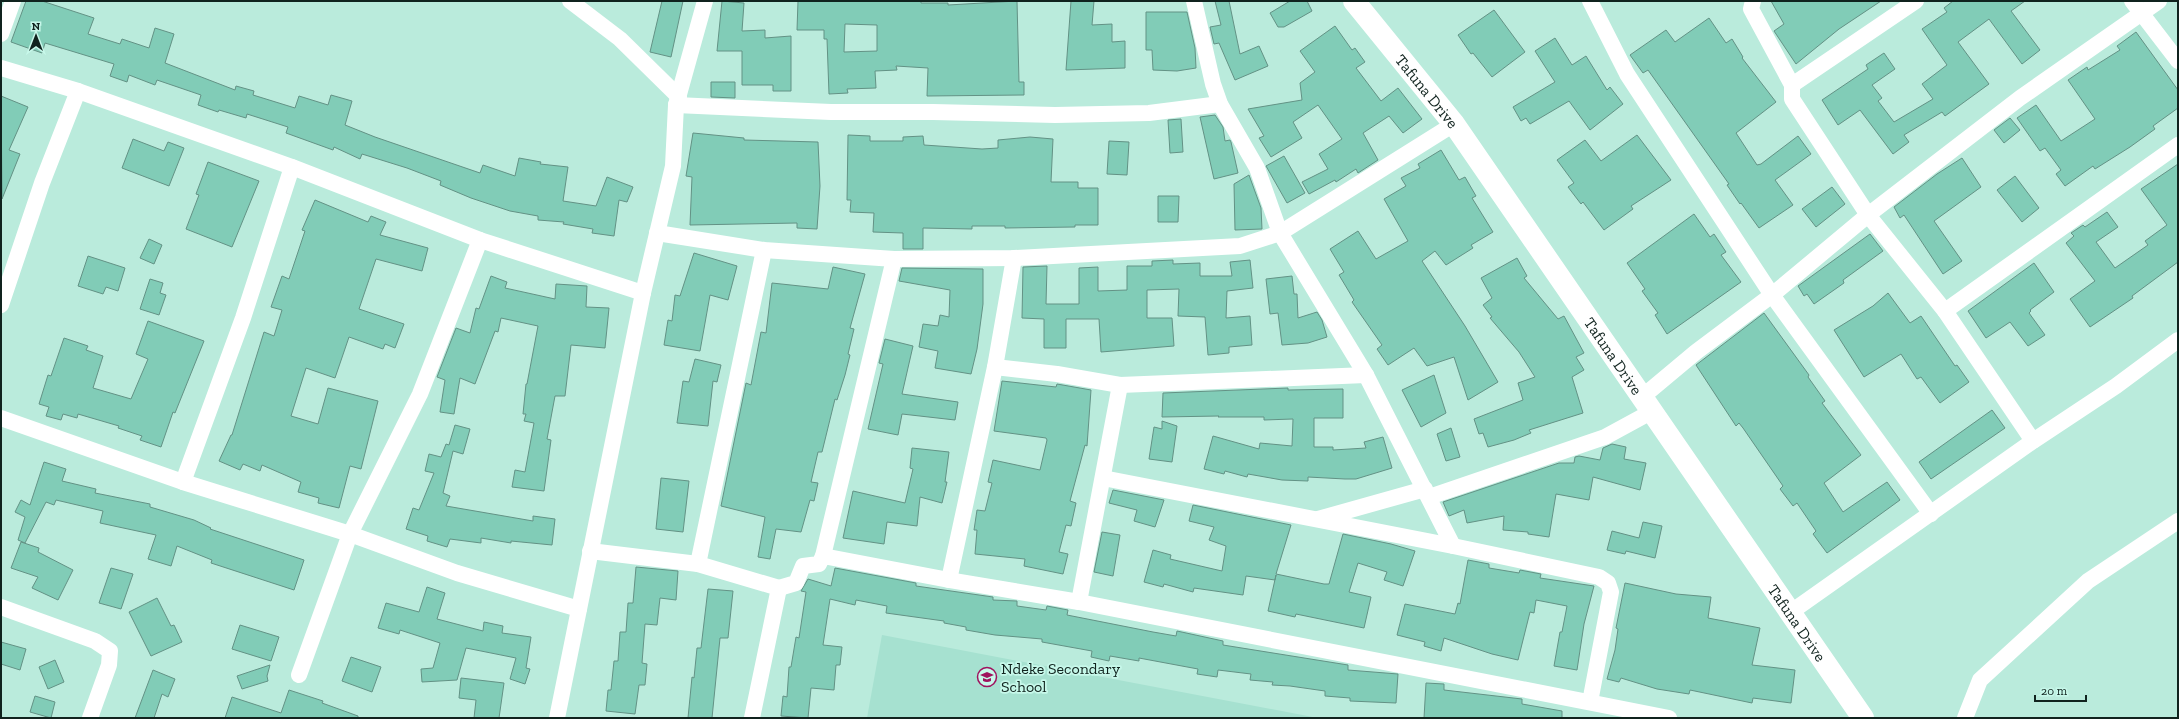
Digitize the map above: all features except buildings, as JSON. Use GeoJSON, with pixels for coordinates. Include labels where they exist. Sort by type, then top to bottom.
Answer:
{"type":"FeatureCollection","features":[{"type":"Feature","properties":{"kind":"main road","name":"Tafuna Drive"},"geometry":{"type":"LineString","coordinates":[[1354,1],[1454,124],[1646,405],[1791,612],[1862,718]]}},
{"type":"Feature","properties":{"kind":"street"},"geometry":{"type":"LineString","coordinates":[[1,34],[13,1]]}},
{"type":"Feature","properties":{"kind":"street"},"geometry":{"type":"LineString","coordinates":[[570,1],[620,39],[677,101],[831,112],[934,112],[1055,115],[1149,113],[1220,104]]}},
{"type":"Feature","properties":{"kind":"street"},"geometry":{"type":"LineString","coordinates":[[557,718],[643,293],[673,166],[677,101],[705,1]]}},
{"type":"Feature","properties":{"kind":"street"},"geometry":{"type":"LineString","coordinates":[[1194,1],[1206,60],[1220,104],[1258,168],[1280,233],[1366,375],[1453,546]]}},
{"type":"Feature","properties":{"kind":"street"},"geometry":{"type":"LineString","coordinates":[[1590,1],[1627,74],[1772,296],[1931,514]]}},
{"type":"Feature","properties":{"kind":"street"},"geometry":{"type":"LineString","coordinates":[[1752,1],[1751,9],[1792,85],[1792,99],[1868,215],[1944,311],[2033,441]]}},
{"type":"Feature","properties":{"kind":"street"},"geometry":{"type":"LineString","coordinates":[[1792,85],[1916,1]]}},
{"type":"Feature","properties":{"kind":"street"},"geometry":{"type":"LineString","coordinates":[[2132,1],[2178,61]]}},
{"type":"Feature","properties":{"kind":"street"},"geometry":{"type":"LineString","coordinates":[[1315,520],[1427,493],[1606,437],[1646,405],[1696,352],[1772,296],[1868,215],[2020,98],[2159,1]]}},
{"type":"Feature","properties":{"kind":"street"},"geometry":{"type":"LineString","coordinates":[[1,68],[78,91],[292,168],[480,240],[643,293]]}},
{"type":"Feature","properties":{"kind":"street"},"geometry":{"type":"LineString","coordinates":[[1,305],[42,183],[78,91]]}},
{"type":"Feature","properties":{"kind":"street"},"geometry":{"type":"LineString","coordinates":[[657,234],[764,250],[894,259],[1014,258],[1240,246],[1280,233],[1454,124]]}},
{"type":"Feature","properties":{"kind":"street"},"geometry":{"type":"LineString","coordinates":[[1944,311],[2178,145]]}},
{"type":"Feature","properties":{"kind":"street"},"geometry":{"type":"LineString","coordinates":[[183,482],[242,318],[292,168]]}},
{"type":"Feature","properties":{"kind":"street"},"geometry":{"type":"LineString","coordinates":[[299,675],[350,534],[420,394],[480,240]]}},
{"type":"Feature","properties":{"kind":"street"},"geometry":{"type":"LineString","coordinates":[[698,564],[764,250]]}},
{"type":"Feature","properties":{"kind":"street"},"geometry":{"type":"LineString","coordinates":[[949,580],[995,367],[1014,258]]}},
{"type":"Feature","properties":{"kind":"street"},"geometry":{"type":"LineString","coordinates":[[590,551],[698,564],[779,588],[796,583],[803,566],[818,564],[823,556],[894,259]]}},
{"type":"Feature","properties":{"kind":"street"},"geometry":{"type":"LineString","coordinates":[[1791,612],[2033,441],[2116,386],[2178,340]]}},
{"type":"Feature","properties":{"kind":"street"},"geometry":{"type":"LineString","coordinates":[[995,367],[1057,374],[1120,385],[1366,375]]}},
{"type":"Feature","properties":{"kind":"street"},"geometry":{"type":"LineString","coordinates":[[1079,602],[1120,385]]}},
{"type":"Feature","properties":{"kind":"street"},"geometry":{"type":"LineString","coordinates":[[1,418],[183,482],[350,534],[457,573],[579,609]]}},
{"type":"Feature","properties":{"kind":"street"},"geometry":{"type":"LineString","coordinates":[[1103,478],[1453,546],[1599,577],[1608,583],[1611,592],[1591,708]]}},
{"type":"Feature","properties":{"kind":"street"},"geometry":{"type":"LineString","coordinates":[[1964,718],[1980,680],[1986,674],[2088,581],[2178,521]]}},
{"type":"Feature","properties":{"kind":"street"},"geometry":{"type":"LineString","coordinates":[[823,556],[949,580],[1079,602],[1591,708],[1669,718]]}},
{"type":"Feature","properties":{"kind":"street"},"geometry":{"type":"LineString","coordinates":[[752,718],[779,588]]}},
{"type":"Feature","properties":{"kind":"street"},"geometry":{"type":"LineString","coordinates":[[1,607],[95,641],[110,651],[109,665],[90,718]]}},
{"type":"Feature","properties":{"kind":"shaded area","name":"Ndeke Secondary School"},"geometry":{"type":"Polygon","coordinates":[[[882,635],[1318,718],[867,718],[882,635]]]}},
{"type":"Feature","properties":{"kind":"place","name":"Ndeke Secondary School"},"geometry":{"type":"Point","coordinates":[987,677]}}]}
